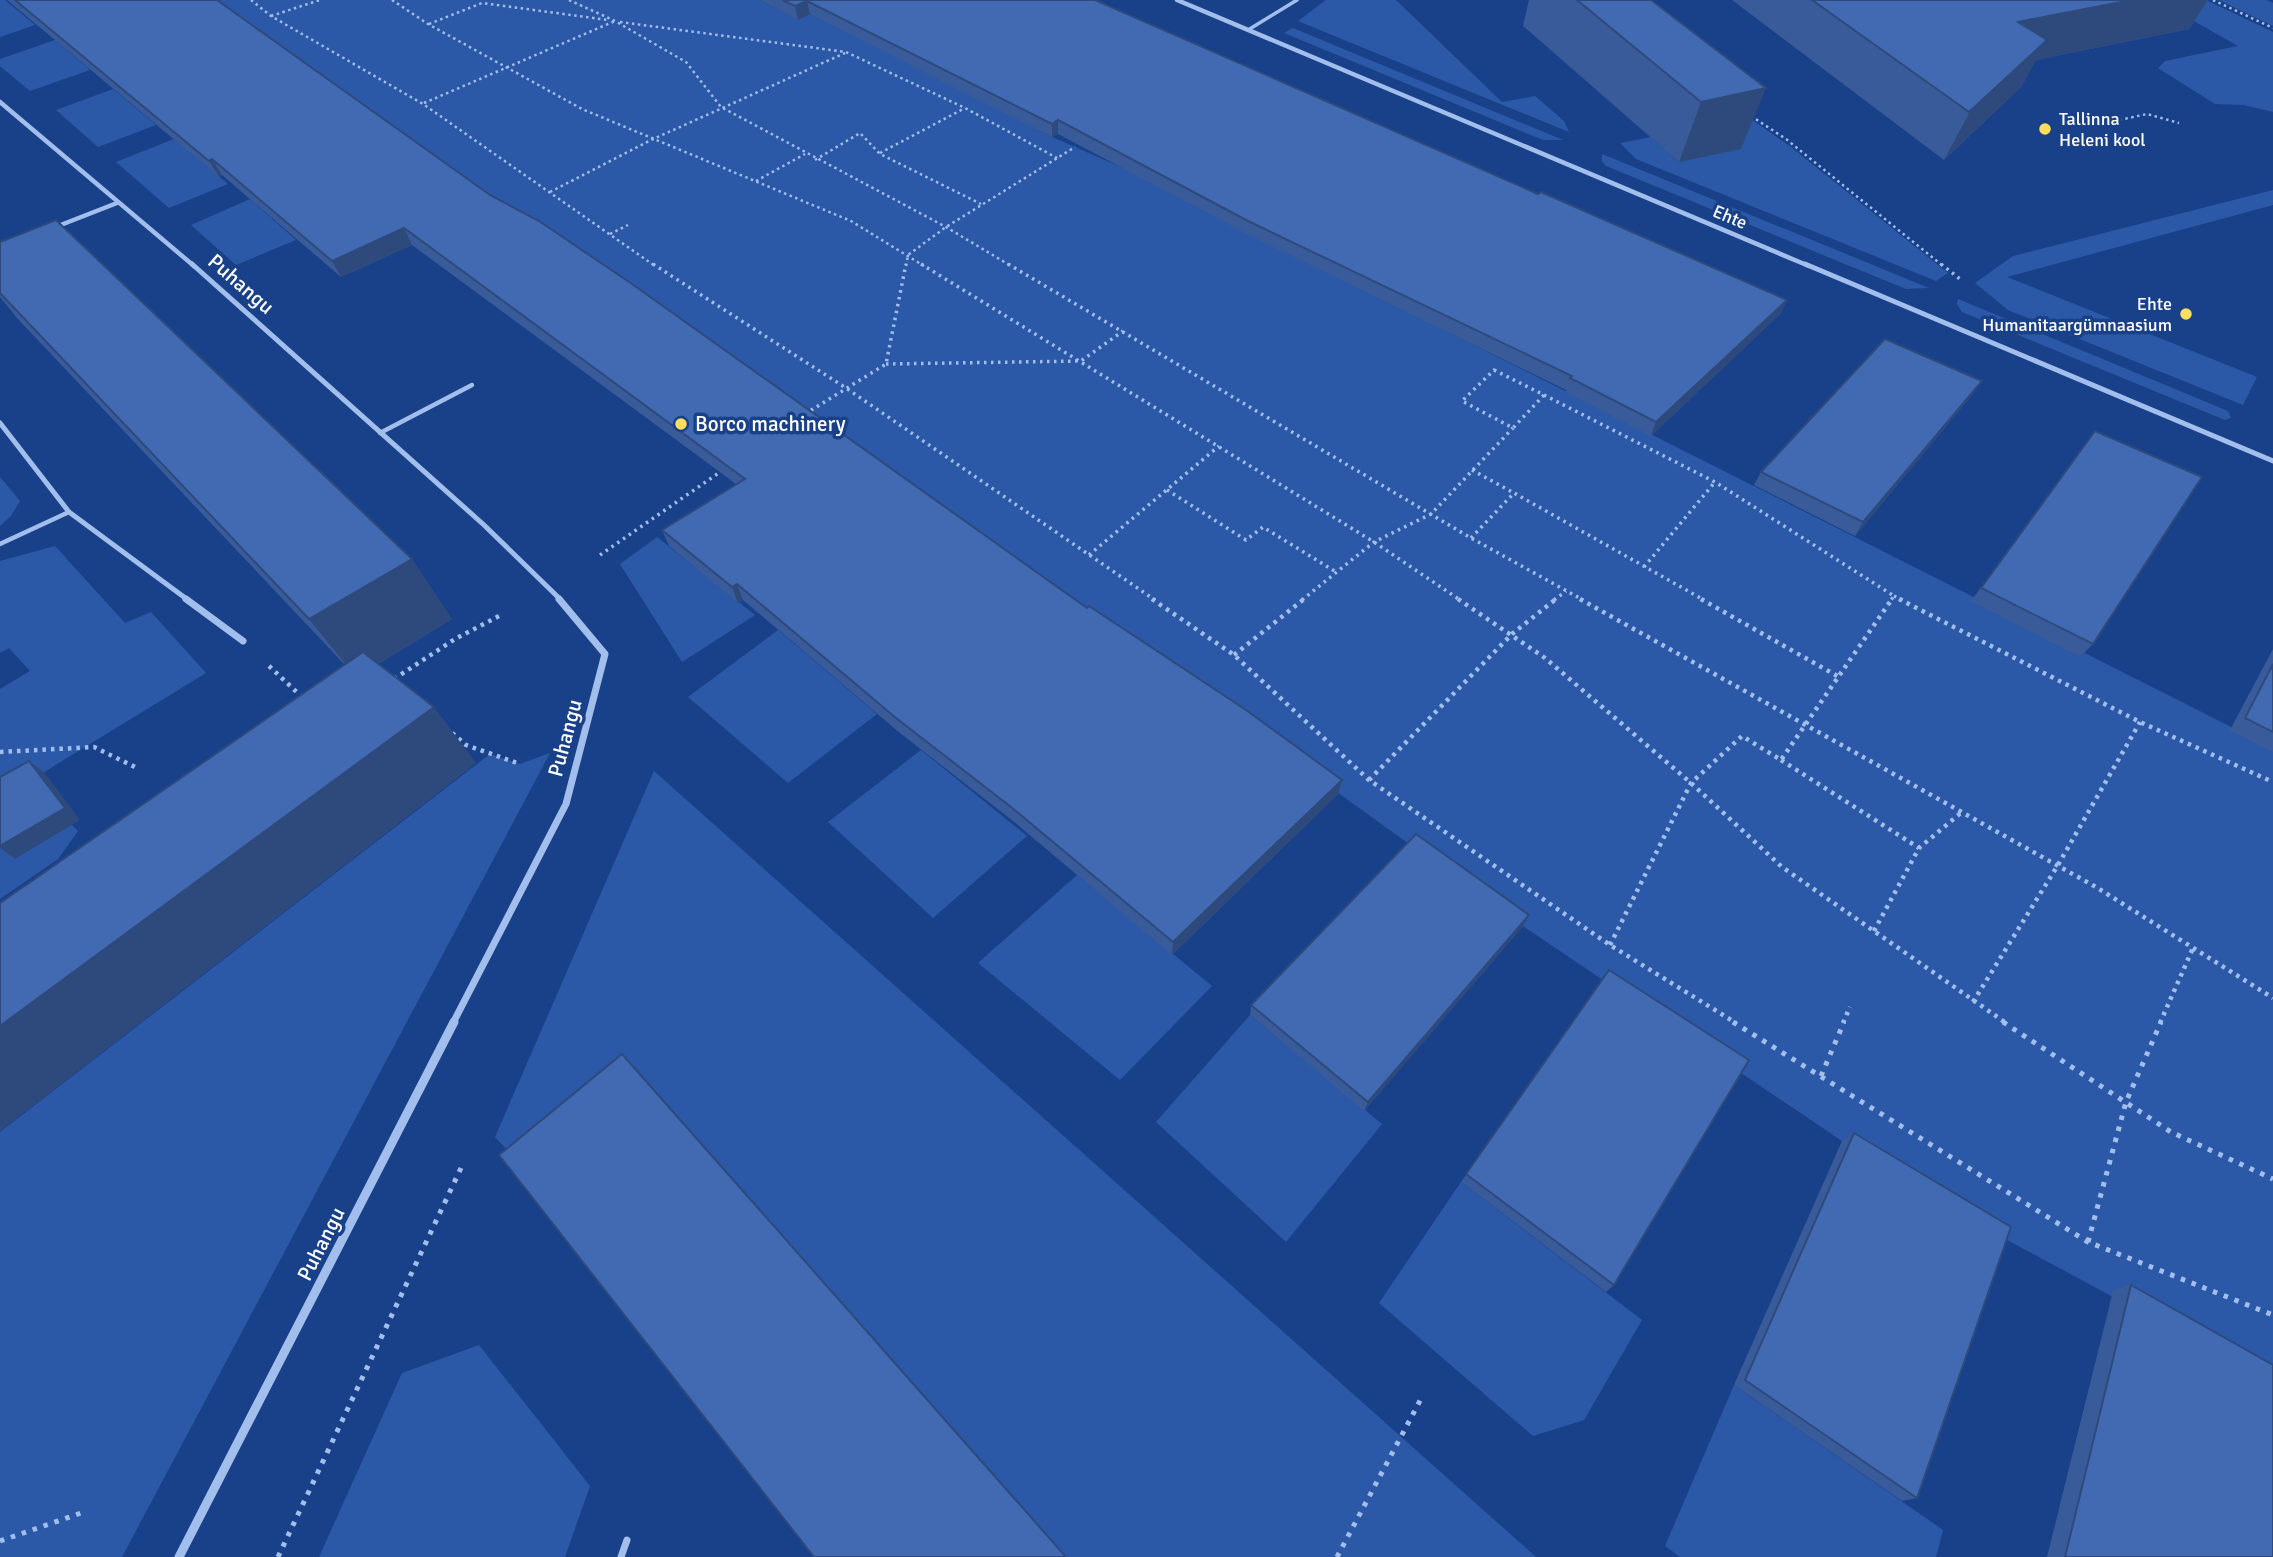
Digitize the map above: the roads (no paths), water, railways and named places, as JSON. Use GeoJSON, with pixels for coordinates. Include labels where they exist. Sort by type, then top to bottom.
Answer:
{"type":"FeatureCollection","features":[{"type":"Feature","properties":{"kind":"street","name":"Ehte"},"geometry":{"type":"LineString","coordinates":[[1177,0],[2273,461]]}},
{"type":"Feature","properties":{"kind":"street","name":"Puhangu"},"geometry":{"type":"LineString","coordinates":[[0,102],[217,285],[549,586],[605,654],[566,804],[180,1557]]}},
{"type":"Feature","properties":{"kind":"street"},"geometry":{"type":"LineString","coordinates":[[52,228],[117,203]]}},
{"type":"Feature","properties":{"kind":"street"},"geometry":{"type":"LineString","coordinates":[[0,423],[69,512],[243,641]]}},
{"type":"Feature","properties":{"kind":"lane"},"geometry":{"type":"LineString","coordinates":[[1248,30],[1297,0]]}},
{"type":"Feature","properties":{"kind":"lane"},"geometry":{"type":"LineString","coordinates":[[380,433],[472,385]]}},
{"type":"Feature","properties":{"kind":"lane"},"geometry":{"type":"LineString","coordinates":[[0,544],[69,512]]}},
{"type":"Feature","properties":{"kind":"lane"},"geometry":{"type":"LineString","coordinates":[[621,1557],[627,1540]]}},
{"type":"Feature","properties":{"kind":"place","name":"Tallinna Heleni kool"},"geometry":{"type":"Point","coordinates":[2045,129]}},
{"type":"Feature","properties":{"kind":"place","name":"Ehte Humanitaargümnaasium"},"geometry":{"type":"Point","coordinates":[2186,314]}},
{"type":"Feature","properties":{"kind":"place","name":"Borco machinery"},"geometry":{"type":"Point","coordinates":[681,424]}}]}
